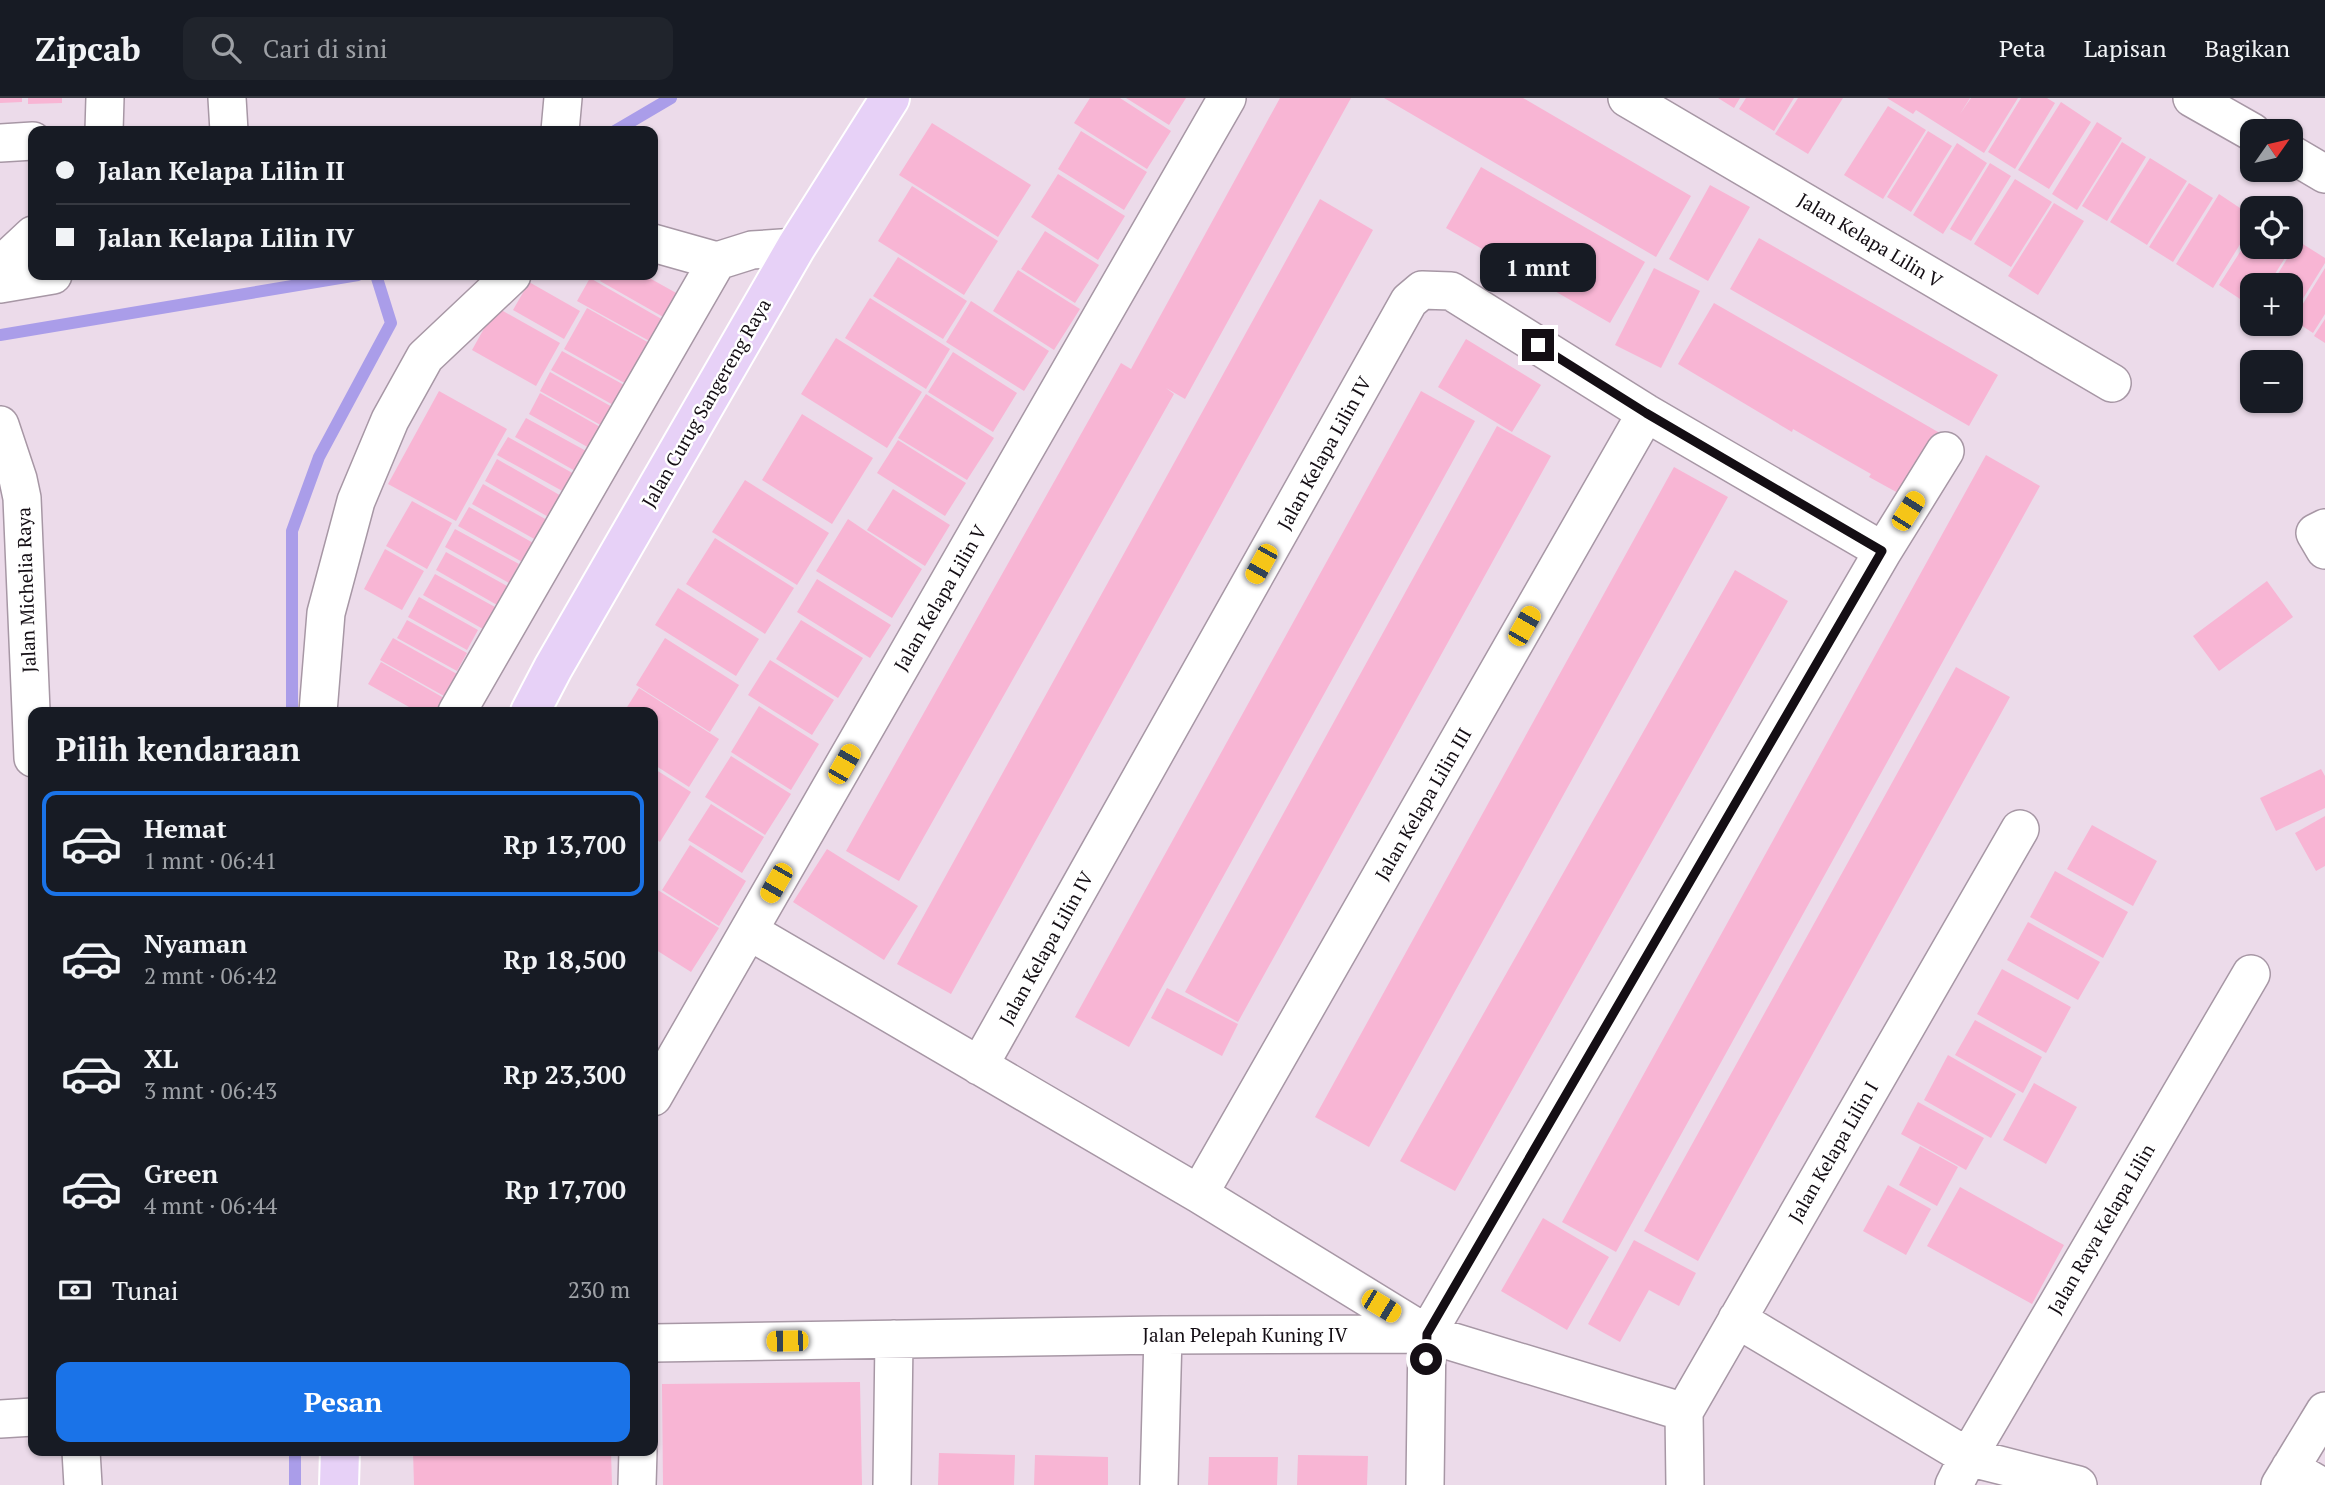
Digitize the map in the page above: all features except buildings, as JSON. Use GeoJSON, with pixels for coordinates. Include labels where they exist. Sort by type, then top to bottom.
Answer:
{"type":"FeatureCollection","features":[{"type":"Feature","properties":{"kind":"main road","name":"Jalan Curug Sangereng Raya"},"geometry":{"type":"LineString","coordinates":[[533,707],[796,247],[890,98]]}},
{"type":"Feature","properties":{"kind":"main road"},"geometry":{"type":"LineString","coordinates":[[339,1485],[340,1456]]}},
{"type":"Feature","properties":{"kind":"street"},"geometry":{"type":"LineString","coordinates":[[104,126],[105,98]]}},
{"type":"Feature","properties":{"kind":"street"},"geometry":{"type":"LineString","coordinates":[[228,98],[229,126]]}},
{"type":"Feature","properties":{"kind":"street"},"geometry":{"type":"LineString","coordinates":[[560,126],[563,98]]}},
{"type":"Feature","properties":{"kind":"street","name":"Jalan Kelapa Lilin V"},"geometry":{"type":"LineString","coordinates":[[658,1088],[1227,98]]}},
{"type":"Feature","properties":{"kind":"street","name":"Jalan Kelapa Lilin V"},"geometry":{"type":"LineString","coordinates":[[1627,98],[2112,383]]}},
{"type":"Feature","properties":{"kind":"street"},"geometry":{"type":"LineString","coordinates":[[2192,98],[2240,125]]}},
{"type":"Feature","properties":{"kind":"street"},"geometry":{"type":"LineString","coordinates":[[0,143],[28,141]]}},
{"type":"Feature","properties":{"kind":"street"},"geometry":{"type":"LineString","coordinates":[[2303,161],[2325,174]]}},
{"type":"Feature","properties":{"kind":"street"},"geometry":{"type":"LineString","coordinates":[[0,266],[28,240]]}},
{"type":"Feature","properties":{"kind":"street"},"geometry":{"type":"LineString","coordinates":[[658,244],[717,261],[752,250],[796,247]]}},
{"type":"Feature","properties":{"kind":"street"},"geometry":{"type":"LineString","coordinates":[[460,707],[717,261]]}},
{"type":"Feature","properties":{"kind":"street"},"geometry":{"type":"LineString","coordinates":[[0,284],[28,279]]}},
{"type":"Feature","properties":{"kind":"street"},"geometry":{"type":"LineString","coordinates":[[318,707],[326,613],[356,500],[390,420],[425,357],[507,280]]}},
{"type":"Feature","properties":{"kind":"street","name":"Jalan Kelapa Lilin IV"},"geometry":{"type":"LineString","coordinates":[[979,1066],[1409,301],[1422,290],[1451,291],[1646,413],[1882,551]]}},
{"type":"Feature","properties":{"kind":"street","name":"Jalan Kelapa Lilin III"},"geometry":{"type":"LineString","coordinates":[[1199,1195],[1646,413]]}},
{"type":"Feature","properties":{"kind":"street","name":"Jalan Michelia Raya"},"geometry":{"type":"LineString","coordinates":[[0,425],[22,498],[31,707]]}},
{"type":"Feature","properties":{"kind":"street"},"geometry":{"type":"LineString","coordinates":[[1425,1485],[1427,1334],[1882,551],[1945,451]]}},
{"type":"Feature","properties":{"kind":"street"},"geometry":{"type":"LineString","coordinates":[[2325,528],[2315,533],[2325,550]]}},
{"type":"Feature","properties":{"kind":"street","name":"Jalan Kelapa Lilin I"},"geometry":{"type":"LineString","coordinates":[[1684,1412],[2020,829]]}},
{"type":"Feature","properties":{"kind":"street"},"geometry":{"type":"LineString","coordinates":[[749,931],[1199,1195],[1427,1334],[1684,1412],[1685,1485]]}},
{"type":"Feature","properties":{"kind":"street","name":"Jalan Raya Kelapa Lilin"},"geometry":{"type":"LineString","coordinates":[[1961,1471],[2251,974]]}},
{"type":"Feature","properties":{"kind":"street"},"geometry":{"type":"LineString","coordinates":[[1737,1319],[1961,1471],[2078,1485]]}},
{"type":"Feature","properties":{"kind":"street","name":"Jalan Pelepah Kuning IV"},"geometry":{"type":"LineString","coordinates":[[658,1343],[1427,1334]]}},
{"type":"Feature","properties":{"kind":"street"},"geometry":{"type":"LineString","coordinates":[[1159,1485],[1163,1335]]}},
{"type":"Feature","properties":{"kind":"street"},"geometry":{"type":"LineString","coordinates":[[892,1485],[894,1339]]}},
{"type":"Feature","properties":{"kind":"street"},"geometry":{"type":"LineString","coordinates":[[2296,1479],[2325,1411]]}},
{"type":"Feature","properties":{"kind":"street"},"geometry":{"type":"LineString","coordinates":[[0,1419],[28,1417]]}},
{"type":"Feature","properties":{"kind":"street"},"geometry":{"type":"LineString","coordinates":[[81,1456],[83,1485]]}},
{"type":"Feature","properties":{"kind":"street"},"geometry":{"type":"LineString","coordinates":[[637,1485],[638,1456]]}},
{"type":"Feature","properties":{"kind":"waterway"},"geometry":{"type":"LineString","coordinates":[[623,126],[671,98]]}},
{"type":"Feature","properties":{"kind":"waterway"},"geometry":{"type":"LineString","coordinates":[[0,335],[328,280]]}},
{"type":"Feature","properties":{"kind":"waterway"},"geometry":{"type":"LineString","coordinates":[[292,707],[292,531],[319,457],[391,323],[378,280]]}},
{"type":"Feature","properties":{"kind":"waterway"},"geometry":{"type":"LineString","coordinates":[[295,1456],[295,1485]]}},
{"type":"Feature","properties":{"kind":"route"},"geometry":{"type":"LineString","coordinates":[[1426,1359],[1427,1334],[1882,551],[1646,413],[1538,345]]}}]}
